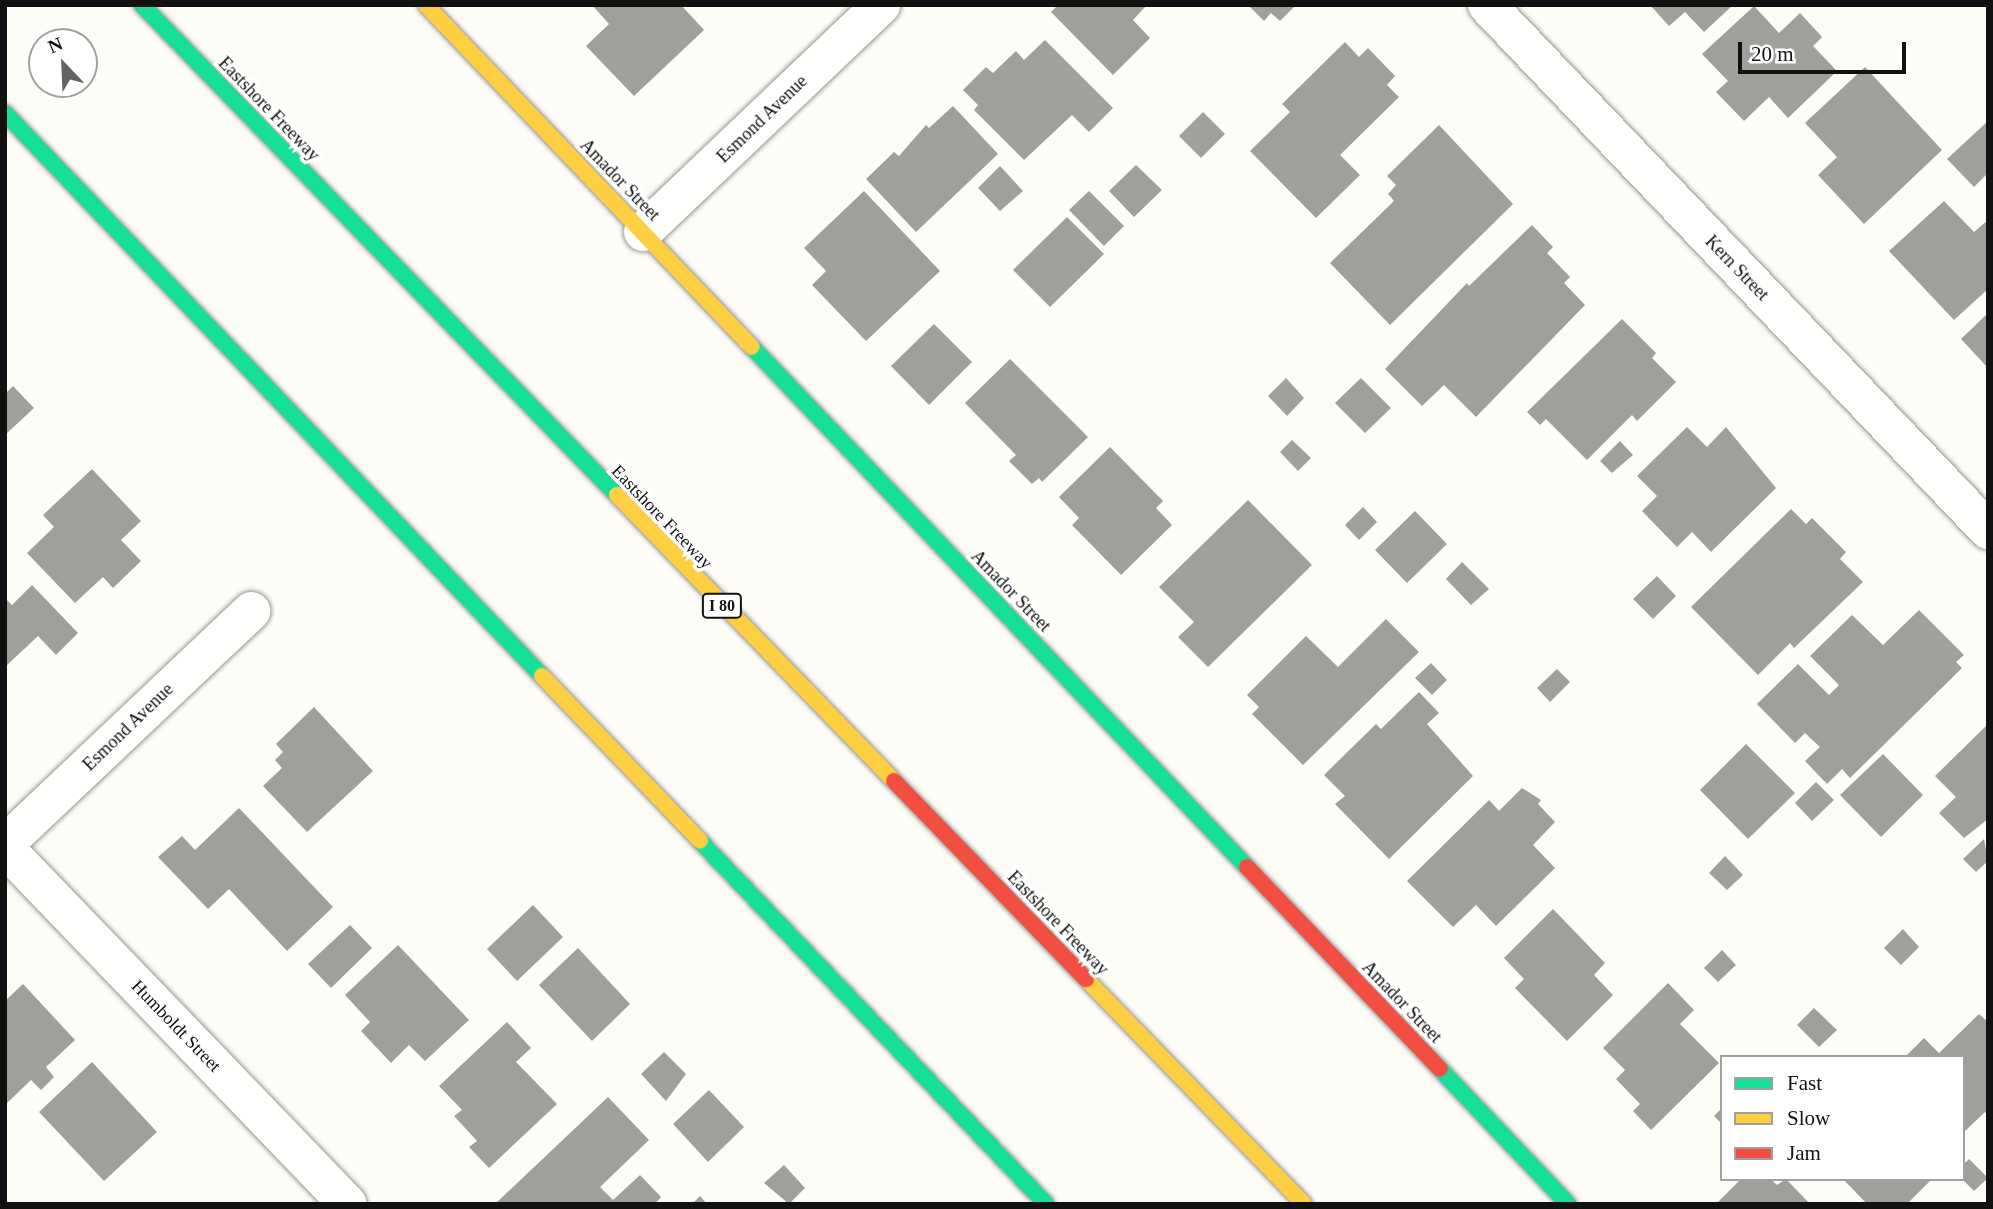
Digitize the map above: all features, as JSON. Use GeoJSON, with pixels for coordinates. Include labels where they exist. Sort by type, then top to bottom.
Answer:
{"type":"FeatureCollection","features":[{"type":"Feature","properties":{"kind":"main road","name":"Eastshore Freeway"},"geometry":{"type":"LineString","coordinates":[[142,5],[1304,1204]]}},
{"type":"Feature","properties":{"kind":"main road","name":"Amador Street"},"geometry":{"type":"LineString","coordinates":[[426,5],[1568,1204]]}},
{"type":"Feature","properties":{"kind":"main road"},"geometry":{"type":"LineString","coordinates":[[5,113],[1046,1204]]}},
{"type":"Feature","properties":{"kind":"street","name":"Esmond Avenue"},"geometry":{"type":"LineString","coordinates":[[643,232],[881,5]]}},
{"type":"Feature","properties":{"kind":"street","name":"Kern Street"},"geometry":{"type":"LineString","coordinates":[[1487,5],[1988,530]]}},
{"type":"Feature","properties":{"kind":"street","name":"Esmond Avenue"},"geometry":{"type":"LineString","coordinates":[[5,846],[251,611]]}},
{"type":"Feature","properties":{"kind":"street","name":"Humboldt Street"},"geometry":{"type":"LineString","coordinates":[[5,846],[347,1204]]}},
{"type":"Feature","properties":{"kind":"building"},"geometry":{"type":"Polygon","coordinates":[[[592,5],[681,5],[704,30],[634,96],[586,46],[609,24],[592,5]]]}},
{"type":"Feature","properties":{"kind":"building"},"geometry":{"type":"Polygon","coordinates":[[[1058,5],[1147,5],[1133,20],[1150,38],[1113,75],[1051,12],[1058,5]]]}},
{"type":"Feature","properties":{"kind":"building"},"geometry":{"type":"Polygon","coordinates":[[[1248,5],[1296,5],[1280,21],[1271,13],[1264,21],[1248,5]]]}},
{"type":"Feature","properties":{"kind":"building"},"geometry":{"type":"Polygon","coordinates":[[[1650,5],[1733,5],[1704,32],[1685,12],[1669,26],[1650,5]]]}},
{"type":"Feature","properties":{"kind":"building"},"geometry":{"type":"Polygon","coordinates":[[[1754,6],[1779,33],[1800,13],[1822,37],[1813,46],[1837,71],[1788,118],[1769,97],[1744,121],[1716,92],[1728,81],[1702,54],[1754,6]]]}},
{"type":"Feature","properties":{"kind":"building"},"geometry":{"type":"Polygon","coordinates":[[[1045,40],[1113,108],[1089,132],[1072,115],[1024,160],[974,110],[978,105],[963,90],[986,67],[993,73],[1016,51],[1024,60],[1045,40]]]}},
{"type":"Feature","properties":{"kind":"building"},"geometry":{"type":"Polygon","coordinates":[[[1345,42],[1359,57],[1368,48],[1395,76],[1387,85],[1399,97],[1340,155],[1360,175],[1316,218],[1250,151],[1290,112],[1282,104],[1345,42]]]}},
{"type":"Feature","properties":{"kind":"building"},"geometry":{"type":"Polygon","coordinates":[[[1865,67],[1942,150],[1864,224],[1818,175],[1837,157],[1805,123],[1865,67]]]}},
{"type":"Feature","properties":{"kind":"building"},"geometry":{"type":"Polygon","coordinates":[[[953,106],[998,154],[916,232],[866,179],[894,152],[899,156],[926,125],[929,128],[953,106]]]}},
{"type":"Feature","properties":{"kind":"building"},"geometry":{"type":"Polygon","coordinates":[[[1203,112],[1225,134],[1201,158],[1179,136],[1203,112]]]}},
{"type":"Feature","properties":{"kind":"building"},"geometry":{"type":"Polygon","coordinates":[[[1988,121],[1988,173],[1974,187],[1947,159],[1988,121]]]}},
{"type":"Feature","properties":{"kind":"building"},"geometry":{"type":"Polygon","coordinates":[[[1439,125],[1513,204],[1390,325],[1330,263],[1394,201],[1388,194],[1396,185],[1387,176],[1439,125]]]}},
{"type":"Feature","properties":{"kind":"building"},"geometry":{"type":"Polygon","coordinates":[[[1136,165],[1162,190],[1134,217],[1109,191],[1136,165]]]}},
{"type":"Feature","properties":{"kind":"building"},"geometry":{"type":"Polygon","coordinates":[[[1000,166],[1023,191],[1000,211],[978,188],[1000,166]]]}},
{"type":"Feature","properties":{"kind":"building"},"geometry":{"type":"Polygon","coordinates":[[[864,191],[940,271],[866,341],[812,285],[826,271],[804,248],[864,191]]]}},
{"type":"Feature","properties":{"kind":"building"},"geometry":{"type":"Polygon","coordinates":[[[1089,191],[1124,226],[1104,246],[1069,210],[1089,191]]]}},
{"type":"Feature","properties":{"kind":"building"},"geometry":{"type":"Polygon","coordinates":[[[1944,201],[1974,232],[1988,220],[1988,289],[1954,320],[1889,251],[1944,201]]]}},
{"type":"Feature","properties":{"kind":"building"},"geometry":{"type":"Polygon","coordinates":[[[1067,217],[1104,254],[1050,307],[1013,270],[1067,217]]]}},
{"type":"Feature","properties":{"kind":"building"},"geometry":{"type":"Polygon","coordinates":[[[1532,225],[1553,247],[1547,253],[1570,277],[1564,283],[1585,305],[1476,417],[1444,385],[1422,406],[1385,369],[1467,283],[1469,286],[1532,225]]]}},
{"type":"Feature","properties":{"kind":"building"},"geometry":{"type":"Polygon","coordinates":[[[1988,313],[1988,368],[1961,339],[1988,313]]]}},
{"type":"Feature","properties":{"kind":"building"},"geometry":{"type":"Polygon","coordinates":[[[1622,319],[1656,353],[1652,358],[1676,382],[1637,421],[1632,415],[1587,460],[1546,419],[1540,425],[1527,412],[1622,319]]]}},
{"type":"Feature","properties":{"kind":"building"},"geometry":{"type":"Polygon","coordinates":[[[934,324],[972,362],[929,405],[891,366],[934,324]]]}},
{"type":"Feature","properties":{"kind":"building"},"geometry":{"type":"Polygon","coordinates":[[[1010,359],[1088,437],[1042,482],[1039,478],[1032,484],[1009,461],[1016,455],[965,403],[1010,359]]]}},
{"type":"Feature","properties":{"kind":"building"},"geometry":{"type":"Polygon","coordinates":[[[1286,378],[1304,398],[1287,416],[1268,396],[1286,378]]]}},
{"type":"Feature","properties":{"kind":"building"},"geometry":{"type":"Polygon","coordinates":[[[1361,378],[1391,408],[1365,433],[1335,403],[1361,378]]]}},
{"type":"Feature","properties":{"kind":"building"},"geometry":{"type":"Polygon","coordinates":[[[13,386],[34,408],[5,435],[5,394],[13,386]]]}},
{"type":"Feature","properties":{"kind":"building"},"geometry":{"type":"Polygon","coordinates":[[[1687,427],[1707,447],[1726,427],[1776,488],[1711,552],[1692,532],[1677,547],[1642,511],[1657,496],[1637,476],[1687,427]]]}},
{"type":"Feature","properties":{"kind":"building"},"geometry":{"type":"Polygon","coordinates":[[[1292,440],[1311,458],[1298,471],[1280,452],[1292,440]]]}},
{"type":"Feature","properties":{"kind":"building"},"geometry":{"type":"Polygon","coordinates":[[[1620,441],[1633,455],[1612,473],[1600,461],[1620,441]]]}},
{"type":"Feature","properties":{"kind":"building"},"geometry":{"type":"Polygon","coordinates":[[[1110,447],[1163,501],[1156,508],[1172,525],[1121,575],[1072,525],[1079,518],[1059,497],[1110,447]]]}},
{"type":"Feature","properties":{"kind":"building"},"geometry":{"type":"Polygon","coordinates":[[[92,469],[141,521],[121,540],[141,561],[113,588],[103,577],[75,603],[27,553],[54,527],[43,515],[92,469]]]}},
{"type":"Feature","properties":{"kind":"building"},"geometry":{"type":"Polygon","coordinates":[[[1248,500],[1312,565],[1208,667],[1178,637],[1194,622],[1159,587],[1248,500]]]}},
{"type":"Feature","properties":{"kind":"building"},"geometry":{"type":"Polygon","coordinates":[[[1363,507],[1377,522],[1359,540],[1345,525],[1363,507]]]}},
{"type":"Feature","properties":{"kind":"building"},"geometry":{"type":"Polygon","coordinates":[[[1791,509],[1806,524],[1812,518],[1846,552],[1840,559],[1863,582],[1794,648],[1790,643],[1758,675],[1691,607],[1791,509]]]}},
{"type":"Feature","properties":{"kind":"building"},"geometry":{"type":"Polygon","coordinates":[[[1415,511],[1447,544],[1407,583],[1375,550],[1415,511]]]}},
{"type":"Feature","properties":{"kind":"building"},"geometry":{"type":"Polygon","coordinates":[[[1462,562],[1489,589],[1471,605],[1446,579],[1462,562]]]}},
{"type":"Feature","properties":{"kind":"building"},"geometry":{"type":"Polygon","coordinates":[[[1657,576],[1676,596],[1653,619],[1633,599],[1657,576]]]}},
{"type":"Feature","properties":{"kind":"building"},"geometry":{"type":"Polygon","coordinates":[[[32,585],[78,633],[56,655],[38,636],[5,667],[5,598],[12,605],[32,585]]]}},
{"type":"Feature","properties":{"kind":"building"},"geometry":{"type":"Polygon","coordinates":[[[1919,610],[1964,655],[1956,662],[1962,668],[1850,778],[1842,769],[1827,784],[1805,761],[1820,747],[1805,733],[1795,743],[1757,704],[1798,664],[1829,695],[1839,685],[1810,656],[1852,615],[1883,645],[1919,610]]]}},
{"type":"Feature","properties":{"kind":"building"},"geometry":{"type":"Polygon","coordinates":[[[1386,619],[1419,652],[1303,765],[1252,714],[1259,707],[1247,695],[1306,636],[1338,667],[1386,619]]]}},
{"type":"Feature","properties":{"kind":"building"},"geometry":{"type":"Polygon","coordinates":[[[1431,663],[1447,680],[1432,695],[1415,678],[1431,663]]]}},
{"type":"Feature","properties":{"kind":"building"},"geometry":{"type":"Polygon","coordinates":[[[1557,669],[1570,682],[1550,702],[1537,688],[1557,669]]]}},
{"type":"Feature","properties":{"kind":"building"},"geometry":{"type":"Polygon","coordinates":[[[1419,692],[1439,713],[1427,724],[1473,776],[1389,859],[1335,804],[1345,796],[1324,775],[1376,724],[1381,729],[1419,692]]]}},
{"type":"Feature","properties":{"kind":"building"},"geometry":{"type":"Polygon","coordinates":[[[314,707],[373,771],[307,832],[263,786],[282,768],[275,760],[283,752],[276,744],[314,707]]]}},
{"type":"Feature","properties":{"kind":"building"},"geometry":{"type":"Polygon","coordinates":[[[1988,724],[1988,819],[1964,838],[1939,813],[1956,797],[1935,776],[1988,724]]]}},
{"type":"Feature","properties":{"kind":"building"},"geometry":{"type":"Polygon","coordinates":[[[1746,744],[1795,793],[1748,839],[1700,790],[1746,744]]]}},
{"type":"Feature","properties":{"kind":"building"},"geometry":{"type":"Polygon","coordinates":[[[1883,754],[1923,795],[1881,837],[1840,795],[1883,754]]]}},
{"type":"Feature","properties":{"kind":"building"},"geometry":{"type":"Polygon","coordinates":[[[1816,782],[1834,800],[1812,821],[1795,803],[1816,782]]]}},
{"type":"Feature","properties":{"kind":"building"},"geometry":{"type":"Polygon","coordinates":[[[1522,788],[1541,800],[1538,804],[1555,822],[1533,845],[1555,868],[1496,926],[1476,905],[1453,927],[1407,881],[1489,800],[1499,811],[1522,788]]]}},
{"type":"Feature","properties":{"kind":"building"},"geometry":{"type":"Polygon","coordinates":[[[239,808],[333,907],[287,951],[229,889],[208,909],[158,857],[182,836],[195,850],[239,808]]]}},
{"type":"Feature","properties":{"kind":"building"},"geometry":{"type":"Polygon","coordinates":[[[1984,839],[1988,861],[1976,872],[1963,859],[1984,839]]]}},
{"type":"Feature","properties":{"kind":"building"},"geometry":{"type":"Polygon","coordinates":[[[1725,856],[1743,875],[1727,890],[1709,873],[1725,856]]]}},
{"type":"Feature","properties":{"kind":"building"},"geometry":{"type":"Polygon","coordinates":[[[533,905],[563,937],[517,981],[487,949],[533,905]]]}},
{"type":"Feature","properties":{"kind":"building"},"geometry":{"type":"Polygon","coordinates":[[[1553,909],[1605,963],[1594,975],[1613,995],[1567,1041],[1515,988],[1524,979],[1504,958],[1553,909]]]}},
{"type":"Feature","properties":{"kind":"building"},"geometry":{"type":"Polygon","coordinates":[[[350,925],[372,948],[331,988],[308,964],[350,925]]]}},
{"type":"Feature","properties":{"kind":"building"},"geometry":{"type":"Polygon","coordinates":[[[1903,929],[1919,947],[1901,965],[1884,948],[1903,929]]]}},
{"type":"Feature","properties":{"kind":"building"},"geometry":{"type":"Polygon","coordinates":[[[398,945],[469,1020],[425,1061],[409,1045],[391,1063],[361,1031],[370,1022],[345,995],[398,945]]]}},
{"type":"Feature","properties":{"kind":"building"},"geometry":{"type":"Polygon","coordinates":[[[578,948],[630,1004],[592,1041],[539,985],[578,948]]]}},
{"type":"Feature","properties":{"kind":"building"},"geometry":{"type":"Polygon","coordinates":[[[1722,950],[1736,965],[1718,982],[1704,968],[1722,950]]]}},
{"type":"Feature","properties":{"kind":"building"},"geometry":{"type":"Polygon","coordinates":[[[1668,983],[1694,1010],[1680,1024],[1719,1063],[1651,1130],[1633,1111],[1640,1104],[1616,1079],[1625,1070],[1603,1048],[1668,983]]]}},
{"type":"Feature","properties":{"kind":"building"},"geometry":{"type":"Polygon","coordinates":[[[23,984],[75,1040],[46,1067],[54,1077],[41,1090],[31,1080],[5,1105],[5,1001],[23,984]]]}},
{"type":"Feature","properties":{"kind":"building"},"geometry":{"type":"Polygon","coordinates":[[[1814,1008],[1837,1030],[1819,1047],[1797,1025],[1814,1008]]]}},
{"type":"Feature","properties":{"kind":"building"},"geometry":{"type":"Polygon","coordinates":[[[1979,1014],[1988,1022],[1988,1115],[1985,1112],[1965,1131],[1965,1055],[1907,1055],[1924,1038],[1939,1053],[1979,1014]]]}},
{"type":"Feature","properties":{"kind":"building"},"geometry":{"type":"Polygon","coordinates":[[[507,1022],[531,1048],[516,1062],[557,1104],[489,1168],[469,1147],[477,1141],[454,1116],[462,1110],[439,1086],[507,1022]]]}},
{"type":"Feature","properties":{"kind":"building"},"geometry":{"type":"Polygon","coordinates":[[[664,1052],[686,1074],[666,1101],[641,1074],[664,1052]]]}},
{"type":"Feature","properties":{"kind":"building"},"geometry":{"type":"Polygon","coordinates":[[[92,1062],[157,1132],[104,1181],[39,1112],[92,1062]]]}},
{"type":"Feature","properties":{"kind":"building"},"geometry":{"type":"Polygon","coordinates":[[[709,1090],[744,1127],[708,1162],[673,1124],[709,1090]]]}},
{"type":"Feature","properties":{"kind":"building"},"geometry":{"type":"Polygon","coordinates":[[[608,1097],[649,1140],[600,1187],[613,1200],[640,1175],[661,1197],[655,1204],[495,1204],[608,1097]]]}},
{"type":"Feature","properties":{"kind":"building"},"geometry":{"type":"Polygon","coordinates":[[[1720,1110],[1720,1122],[1714,1116],[1720,1110]]]}},
{"type":"Feature","properties":{"kind":"building"},"geometry":{"type":"Polygon","coordinates":[[[1969,1159],[1988,1178],[1974,1191],[1964,1181],[1965,1163],[1969,1159]]]}},
{"type":"Feature","properties":{"kind":"building"},"geometry":{"type":"Polygon","coordinates":[[[784,1165],[805,1188],[789,1204],[764,1183],[784,1165]]]}},
{"type":"Feature","properties":{"kind":"building"},"geometry":{"type":"Polygon","coordinates":[[[1739,1181],[1773,1181],[1777,1185],[1788,1181],[1810,1204],[1716,1204],[1739,1181]]]}},
{"type":"Feature","properties":{"kind":"building"},"geometry":{"type":"Polygon","coordinates":[[[1845,1181],[1930,1181],[1907,1204],[1867,1204],[1845,1181]]]}},
{"type":"Feature","properties":{"kind":"building"},"geometry":{"type":"Polygon","coordinates":[[[700,1196],[707,1204],[692,1204],[700,1196]]]}},
{"type":"Feature","properties":{"kind":"traffic: fast"},"geometry":{"type":"LineString","coordinates":[[142,5],[617,495]]}},
{"type":"Feature","properties":{"kind":"traffic: fast"},"geometry":{"type":"LineString","coordinates":[[5,113],[542,676]]}},
{"type":"Feature","properties":{"kind":"traffic: fast"},"geometry":{"type":"LineString","coordinates":[[752,347],[1247,867]]}},
{"type":"Feature","properties":{"kind":"traffic: fast"},"geometry":{"type":"LineString","coordinates":[[700,841],[1046,1204]]}},
{"type":"Feature","properties":{"kind":"traffic: fast"},"geometry":{"type":"LineString","coordinates":[[1440,1069],[1568,1204]]}},
{"type":"Feature","properties":{"kind":"traffic: slow"},"geometry":{"type":"LineString","coordinates":[[426,5],[752,347]]}},
{"type":"Feature","properties":{"kind":"traffic: slow"},"geometry":{"type":"LineString","coordinates":[[617,495],[894,781]]}},
{"type":"Feature","properties":{"kind":"traffic: slow"},"geometry":{"type":"LineString","coordinates":[[542,676],[700,841]]}},
{"type":"Feature","properties":{"kind":"traffic: slow"},"geometry":{"type":"LineString","coordinates":[[1086,979],[1304,1204]]}},
{"type":"Feature","properties":{"kind":"traffic: jam"},"geometry":{"type":"LineString","coordinates":[[894,781],[1086,979]]}},
{"type":"Feature","properties":{"kind":"traffic: jam"},"geometry":{"type":"LineString","coordinates":[[1247,867],[1440,1069]]}}]}
